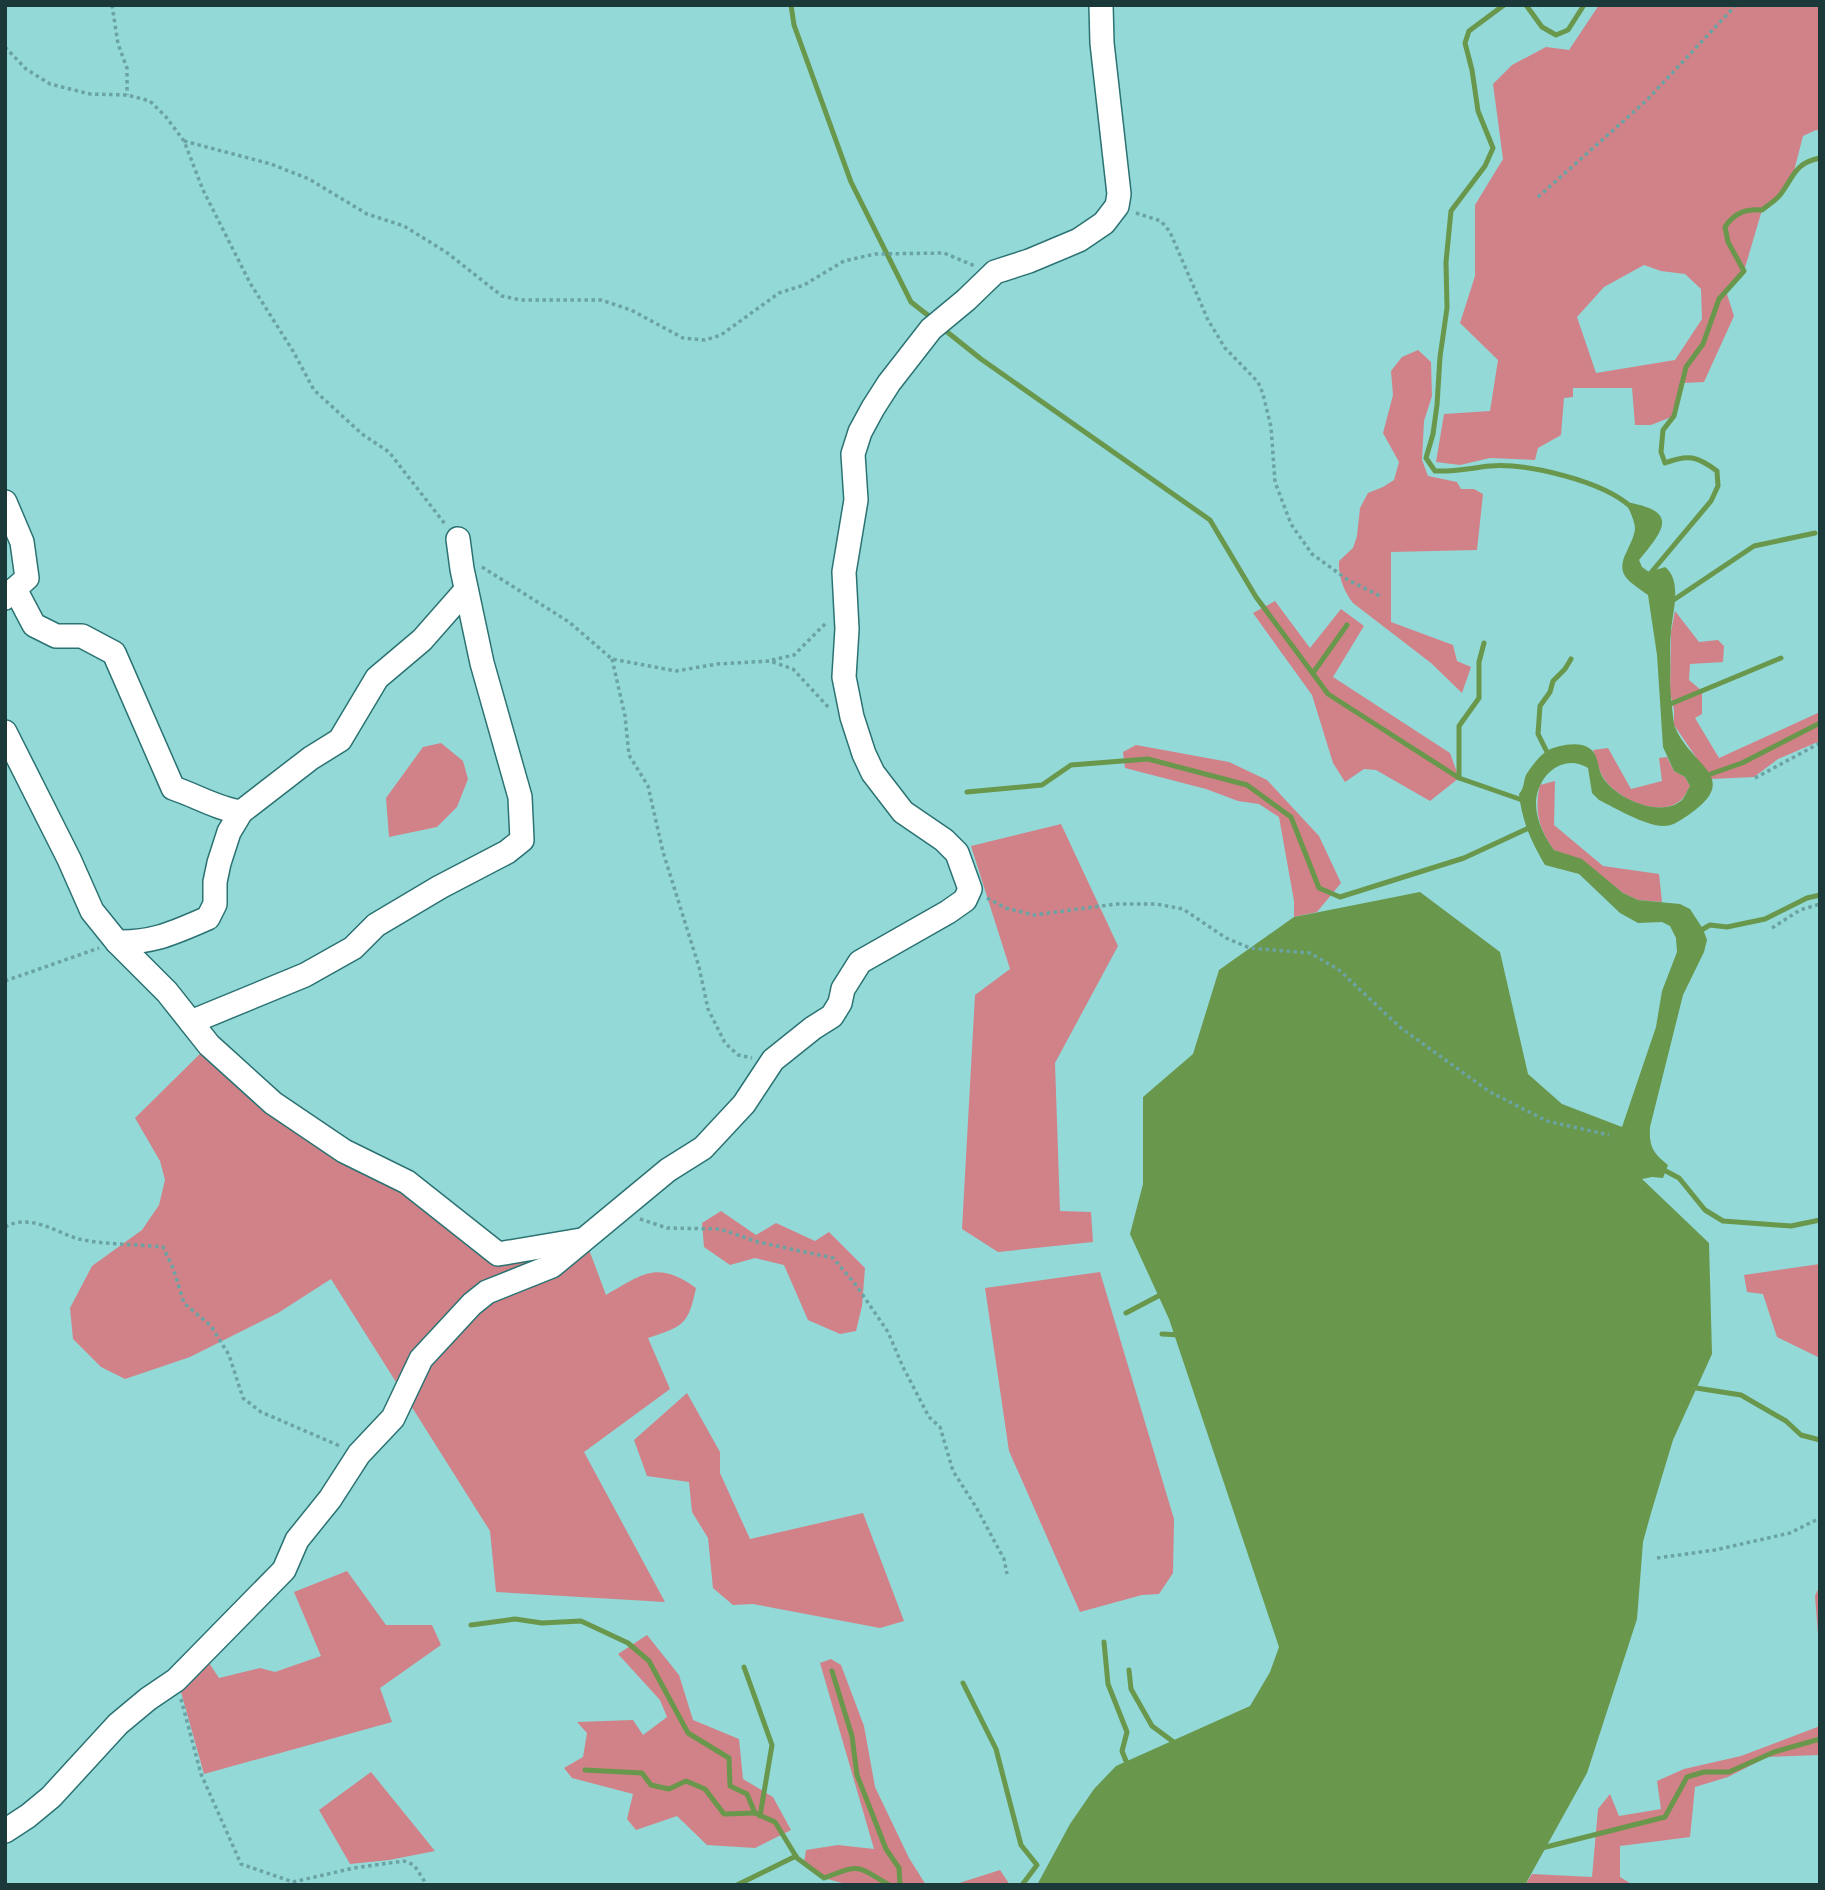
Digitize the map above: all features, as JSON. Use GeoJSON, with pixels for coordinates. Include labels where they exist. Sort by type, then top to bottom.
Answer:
{"type":"FeatureCollection","features":[{"type":"Feature","properties":{"kind":"street"},"geometry":{"type":"LineString","coordinates":[[5,1831],[51,1797],[118,1724],[176,1681],[284,1570],[297,1540],[330,1499],[359,1454],[393,1418],[422,1359],[472,1304],[487,1292],[552,1265],[667,1170],[703,1148],[744,1104],[773,1060],[832,1016],[840,1003],[843,989],[860,962],[965,900],[970,888],[957,853],[944,840],[903,812],[873,773],[863,754],[844,677],[847,629],[844,572],[856,500],[853,454],[860,432],[889,383],[931,328],[995,272],[1079,240],[1104,223],[1117,206],[1119,194],[1102,43],[1101,5]]}},
{"type":"Feature","properties":{"kind":"street"},"geometry":{"type":"LineString","coordinates":[[5,502],[22,542],[27,578],[10,593],[34,625],[55,636],[82,636],[114,653],[173,788],[202,798],[224,810],[241,812]]}},
{"type":"Feature","properties":{"kind":"street"},"geometry":{"type":"LineString","coordinates":[[191,1022],[305,975],[353,948],[376,925],[506,852],[522,840],[520,797],[482,663],[458,539]]}},
{"type":"Feature","properties":{"kind":"street"},"geometry":{"type":"LineString","coordinates":[[117,942],[141,943],[208,918],[215,905],[215,882],[229,832],[241,812],[311,758],[340,740],[377,678],[422,640],[466,590]]}},
{"type":"Feature","properties":{"kind":"street"},"geometry":{"type":"LineString","coordinates":[[5,732],[92,911],[117,942],[167,992],[209,1045],[273,1103],[344,1151],[407,1182],[498,1254],[585,1239]]}},
{"type":"Feature","properties":{"kind":"path"},"geometry":{"type":"LineString","coordinates":[[112,5],[118,44],[127,68],[127,95]]}},
{"type":"Feature","properties":{"kind":"path"},"geometry":{"type":"LineString","coordinates":[[1538,197],[1646,101],[1736,5]]}},
{"type":"Feature","properties":{"kind":"path"},"geometry":{"type":"LineString","coordinates":[[5,47],[26,69],[50,84],[90,94],[127,95],[150,101],[184,141],[204,190],[250,282],[314,390],[362,434],[389,452],[458,539]]}},
{"type":"Feature","properties":{"kind":"path"},"geometry":{"type":"LineString","coordinates":[[184,141],[271,164],[309,179],[367,214],[404,226],[446,252],[502,296],[520,300],[601,300],[631,310],[683,338],[705,340],[721,335],[779,293],[804,285],[844,261],[875,254],[944,253],[995,272]]}},
{"type":"Feature","properties":{"kind":"path"},"geometry":{"type":"LineString","coordinates":[[1117,206],[1161,221],[1170,232],[1208,320],[1225,348],[1258,383],[1267,403],[1275,482],[1291,524],[1312,554],[1348,580],[1382,597]]}},
{"type":"Feature","properties":{"kind":"path"},"geometry":{"type":"LineString","coordinates":[[482,567],[569,622],[612,659],[676,671],[794,656],[845,603]]}},
{"type":"Feature","properties":{"kind":"path"},"geometry":{"type":"LineString","coordinates":[[612,659],[625,716],[629,755],[648,786],[663,852],[699,967],[708,1009],[725,1043],[738,1055],[773,1060]]}},
{"type":"Feature","properties":{"kind":"path"},"geometry":{"type":"LineString","coordinates":[[770,661],[793,669],[833,711]]}},
{"type":"Feature","properties":{"kind":"path"},"geometry":{"type":"LineString","coordinates":[[1755,778],[1820,743]]}},
{"type":"Feature","properties":{"kind":"path"},"geometry":{"type":"LineString","coordinates":[[970,888],[1006,908],[1034,915],[1116,904],[1156,904],[1183,909],[1226,938],[1250,948],[1310,953],[1339,970],[1401,1028],[1490,1092],[1547,1121],[1609,1135]]}},
{"type":"Feature","properties":{"kind":"path"},"geometry":{"type":"LineString","coordinates":[[1772,928],[1800,910],[1820,904]]}},
{"type":"Feature","properties":{"kind":"path"},"geometry":{"type":"LineString","coordinates":[[5,981],[117,942]]}},
{"type":"Feature","properties":{"kind":"path"},"geometry":{"type":"LineString","coordinates":[[614,1215],[637,1218],[667,1228],[720,1229],[758,1242],[833,1258],[856,1285],[888,1332],[929,1417],[940,1427],[953,1471],[1004,1559],[1007,1574]]}},
{"type":"Feature","properties":{"kind":"path"},"geometry":{"type":"LineString","coordinates":[[5,1227],[19,1221],[43,1225],[80,1239],[163,1247],[184,1303],[211,1326],[229,1355],[243,1398],[261,1412],[359,1454]]}},
{"type":"Feature","properties":{"kind":"path"},"geometry":{"type":"LineString","coordinates":[[1657,1558],[1715,1550],[1790,1533],[1820,1518]]}},
{"type":"Feature","properties":{"kind":"path"},"geometry":{"type":"LineString","coordinates":[[176,1681],[203,1778],[241,1864],[293,1882],[354,1868],[404,1861],[414,1865],[427,1885]]}},
{"type":"Feature","properties":{"kind":"shaded area"},"geometry":{"type":"Polygon","coordinates":[[[1599,5],[1820,5],[1820,131],[1803,136],[1794,171],[1779,197],[1762,210],[1744,271],[1726,291],[1734,316],[1704,382],[1682,383],[1674,416],[1651,425],[1635,425],[1632,388],[1573,388],[1573,397],[1564,398],[1561,435],[1538,448],[1535,460],[1490,458],[1460,465],[1436,462],[1444,414],[1490,411],[1498,360],[1460,323],[1475,276],[1475,205],[1503,159],[1493,84],[1512,65],[1546,47],[1569,50],[1599,5]],[[1644,265],[1604,287],[1577,317],[1596,373],[1675,360],[1702,319],[1701,289],[1685,274],[1661,271],[1644,265]]]}},
{"type":"Feature","properties":{"kind":"shaded area"},"geometry":{"type":"Polygon","coordinates":[[[1418,350],[1431,362],[1432,396],[1424,421],[1422,460],[1428,476],[1457,482],[1461,489],[1474,489],[1483,494],[1477,550],[1391,552],[1391,622],[1453,645],[1457,661],[1471,667],[1462,693],[1431,663],[1353,603],[1344,589],[1339,572],[1339,561],[1353,548],[1360,508],[1368,493],[1394,480],[1399,462],[1383,433],[1393,395],[1391,371],[1402,357],[1418,350]]]}},
{"type":"Feature","properties":{"kind":"shaded area"},"geometry":{"type":"Polygon","coordinates":[[[1626,502],[1654,510],[1662,522],[1656,539],[1639,560],[1642,567],[1649,572],[1665,567],[1674,580],[1670,680],[1674,724],[1682,741],[1708,772],[1712,781],[1711,791],[1704,803],[1679,821],[1667,826],[1656,825],[1599,800],[1592,793],[1588,768],[1569,763],[1552,770],[1540,785],[1536,810],[1547,840],[1554,850],[1582,859],[1623,893],[1638,900],[1680,904],[1690,909],[1707,940],[1683,995],[1650,1127],[1653,1149],[1668,1165],[1663,1178],[1642,1179],[1709,1243],[1712,1354],[1673,1440],[1651,1513],[1643,1542],[1637,1619],[1587,1773],[1525,1885],[1037,1885],[1070,1824],[1094,1789],[1116,1766],[1250,1706],[1270,1672],[1279,1647],[1169,1319],[1130,1234],[1143,1184],[1143,1097],[1193,1054],[1219,970],[1294,917],[1420,892],[1500,952],[1528,1074],[1562,1104],[1622,1127],[1656,1027],[1662,991],[1677,952],[1676,938],[1670,926],[1662,922],[1638,923],[1620,913],[1579,874],[1545,865],[1528,831],[1519,794],[1526,775],[1542,755],[1556,747],[1574,744],[1585,746],[1592,751],[1608,784],[1617,792],[1639,803],[1651,807],[1673,805],[1682,800],[1690,786],[1685,777],[1674,771],[1663,747],[1657,655],[1648,595],[1630,582],[1623,572],[1623,559],[1635,529],[1626,502]]]}},
{"type":"Feature","properties":{"kind":"shaded area"},"geometry":{"type":"Polygon","coordinates":[[[1275,601],[1310,648],[1341,609],[1364,626],[1333,677],[1450,753],[1459,778],[1430,801],[1376,770],[1364,769],[1345,782],[1333,763],[1312,695],[1253,613],[1275,601]]]}},
{"type":"Feature","properties":{"kind":"shaded area"},"geometry":{"type":"Polygon","coordinates":[[[1675,611],[1699,642],[1718,640],[1724,646],[1723,662],[1690,664],[1689,680],[1702,691],[1702,714],[1695,718],[1719,758],[1820,712],[1820,741],[1778,759],[1754,777],[1711,779],[1674,725],[1670,692],[1671,632],[1675,611]]]}},
{"type":"Feature","properties":{"kind":"shaded area"},"geometry":{"type":"Polygon","coordinates":[[[441,743],[463,761],[468,779],[457,807],[437,827],[389,837],[386,798],[423,747],[441,743]]]}},
{"type":"Feature","properties":{"kind":"shaded area"},"geometry":{"type":"Polygon","coordinates":[[[1136,745],[1229,762],[1267,780],[1319,836],[1341,883],[1317,912],[1294,917],[1294,901],[1279,817],[1259,804],[1238,801],[1206,789],[1125,768],[1123,752],[1136,745]]]}},
{"type":"Feature","properties":{"kind":"shaded area"},"geometry":{"type":"Polygon","coordinates":[[[1608,748],[1631,789],[1662,781],[1659,758],[1667,757],[1674,771],[1685,777],[1690,786],[1682,799],[1672,805],[1650,807],[1627,799],[1609,785],[1600,771],[1593,750],[1608,748]]]}},
{"type":"Feature","properties":{"kind":"shaded area"},"geometry":{"type":"Polygon","coordinates":[[[1555,781],[1554,825],[1603,866],[1659,874],[1662,902],[1638,900],[1623,893],[1582,860],[1554,850],[1541,827],[1538,803],[1540,785],[1555,781]]]}},
{"type":"Feature","properties":{"kind":"shaded area"},"geometry":{"type":"Polygon","coordinates":[[[1061,824],[1118,946],[1055,1063],[1060,1211],[1091,1212],[1093,1242],[998,1252],[962,1229],[975,995],[1010,969],[971,846],[1061,824]]]}},
{"type":"Feature","properties":{"kind":"shaded area"},"geometry":{"type":"Polygon","coordinates":[[[209,1045],[498,1254],[585,1239],[606,1295],[640,1276],[660,1272],[671,1274],[696,1288],[690,1310],[682,1323],[648,1338],[670,1389],[584,1452],[665,1602],[496,1592],[490,1531],[331,1279],[278,1313],[190,1357],[125,1379],[101,1367],[73,1339],[70,1308],[92,1266],[142,1230],[159,1205],[165,1180],[160,1161],[135,1118],[209,1045]]]}},
{"type":"Feature","properties":{"kind":"shaded area"},"geometry":{"type":"Polygon","coordinates":[[[721,1211],[756,1235],[776,1223],[815,1241],[829,1232],[865,1268],[862,1306],[856,1331],[840,1334],[808,1320],[784,1265],[755,1258],[730,1265],[704,1247],[702,1223],[721,1211]]]}},
{"type":"Feature","properties":{"kind":"shaded area"},"geometry":{"type":"Polygon","coordinates":[[[1820,1264],[1820,1358],[1777,1337],[1763,1294],[1747,1292],[1744,1275],[1820,1264]]]}},
{"type":"Feature","properties":{"kind":"shaded area"},"geometry":{"type":"Polygon","coordinates":[[[1100,1272],[1174,1519],[1173,1573],[1159,1594],[1142,1595],[1080,1612],[1009,1451],[985,1288],[1100,1272]]]}},
{"type":"Feature","properties":{"kind":"shaded area"},"geometry":{"type":"Polygon","coordinates":[[[687,1393],[720,1452],[720,1473],[750,1539],[863,1513],[904,1621],[880,1628],[753,1604],[733,1605],[713,1588],[708,1538],[692,1512],[689,1482],[647,1476],[634,1440],[687,1393]]]}},
{"type":"Feature","properties":{"kind":"shaded area"},"geometry":{"type":"Polygon","coordinates":[[[347,1571],[386,1625],[432,1625],[441,1645],[380,1688],[392,1722],[204,1774],[179,1685],[203,1654],[219,1678],[260,1668],[275,1672],[321,1656],[294,1592],[347,1571]]]}},
{"type":"Feature","properties":{"kind":"shaded area"},"geometry":{"type":"Polygon","coordinates":[[[1820,1585],[1820,1659],[1815,1596],[1820,1585]]]}},
{"type":"Feature","properties":{"kind":"shaded area"},"geometry":{"type":"Polygon","coordinates":[[[647,1635],[679,1675],[693,1720],[739,1739],[743,1779],[773,1797],[791,1830],[755,1848],[707,1845],[677,1816],[636,1830],[627,1819],[633,1794],[572,1778],[564,1768],[583,1757],[587,1733],[577,1722],[633,1720],[643,1735],[667,1717],[660,1700],[618,1654],[647,1635]]]}},
{"type":"Feature","properties":{"kind":"shaded area"},"geometry":{"type":"Polygon","coordinates":[[[831,1659],[841,1665],[864,1726],[875,1787],[909,1858],[926,1885],[849,1885],[824,1878],[804,1863],[806,1850],[838,1845],[874,1849],[820,1663],[831,1659]]]}},
{"type":"Feature","properties":{"kind":"shaded area"},"geometry":{"type":"Polygon","coordinates":[[[1820,1726],[1820,1755],[1767,1757],[1728,1777],[1695,1787],[1690,1837],[1620,1846],[1620,1877],[1633,1885],[1525,1885],[1532,1874],[1592,1877],[1598,1809],[1610,1794],[1619,1816],[1661,1809],[1657,1781],[1684,1769],[1741,1756],[1820,1726]]]}},
{"type":"Feature","properties":{"kind":"shaded area"},"geometry":{"type":"Polygon","coordinates":[[[371,1772],[435,1851],[350,1864],[319,1810],[371,1772]]]}},
{"type":"Feature","properties":{"kind":"shaded area"},"geometry":{"type":"Polygon","coordinates":[[[1000,1870],[1010,1885],[953,1885],[1000,1870]]]}},
{"type":"Feature","properties":{"kind":"waterway"},"geometry":{"type":"LineString","coordinates":[[791,5],[794,25],[851,182],[911,302],[934,320]]}},
{"type":"Feature","properties":{"kind":"waterway"},"geometry":{"type":"LineString","coordinates":[[1504,5],[1469,31],[1465,43],[1478,111],[1493,148],[1485,166],[1451,211],[1446,262],[1447,308],[1433,434],[1426,458],[1435,471],[1506,466],[1564,476],[1602,489],[1631,507]]}},
{"type":"Feature","properties":{"kind":"waterway"},"geometry":{"type":"LineString","coordinates":[[1526,5],[1542,27],[1556,35],[1568,30],[1584,5]]}},
{"type":"Feature","properties":{"kind":"waterway"},"geometry":{"type":"LineString","coordinates":[[1649,575],[1711,501],[1718,486],[1717,471],[1704,462],[1680,458],[1665,463],[1661,452],[1663,430],[1674,416],[1686,367],[1703,344],[1719,299],[1744,271],[1728,242],[1725,227],[1732,218],[1741,213],[1762,210],[1780,195],[1800,167],[1820,158]]}},
{"type":"Feature","properties":{"kind":"waterway"},"geometry":{"type":"LineString","coordinates":[[941,327],[981,359],[1210,520],[1256,597],[1328,694],[1459,778],[1525,801]]}},
{"type":"Feature","properties":{"kind":"waterway"},"geometry":{"type":"LineString","coordinates":[[1669,603],[1754,546],[1815,533]]}},
{"type":"Feature","properties":{"kind":"waterway"},"geometry":{"type":"LineString","coordinates":[[1313,673],[1347,625]]}},
{"type":"Feature","properties":{"kind":"waterway"},"geometry":{"type":"LineString","coordinates":[[1459,778],[1459,726],[1479,698],[1479,662],[1484,643]]}},
{"type":"Feature","properties":{"kind":"waterway"},"geometry":{"type":"LineString","coordinates":[[1668,705],[1781,658]]}},
{"type":"Feature","properties":{"kind":"waterway"},"geometry":{"type":"LineString","coordinates":[[1548,754],[1538,734],[1540,706],[1550,692],[1553,681],[1571,659]]}},
{"type":"Feature","properties":{"kind":"waterway"},"geometry":{"type":"LineString","coordinates":[[1705,776],[1742,763],[1820,723]]}},
{"type":"Feature","properties":{"kind":"waterway"},"geometry":{"type":"LineString","coordinates":[[967,792],[1042,785],[1071,765],[1148,759],[1247,785],[1291,817],[1319,888],[1340,897],[1464,858],[1531,827]]}},
{"type":"Feature","properties":{"kind":"waterway"},"geometry":{"type":"LineString","coordinates":[[1698,932],[1710,925],[1727,927],[1765,919],[1807,898],[1820,895]]}},
{"type":"Feature","properties":{"kind":"waterway"},"geometry":{"type":"LineString","coordinates":[[1662,1169],[1679,1178],[1705,1210],[1723,1221],[1791,1226],[1820,1220]]}},
{"type":"Feature","properties":{"kind":"waterway"},"geometry":{"type":"LineString","coordinates":[[1126,1313],[1164,1293]]}},
{"type":"Feature","properties":{"kind":"waterway"},"geometry":{"type":"LineString","coordinates":[[1162,1334],[1180,1335]]}},
{"type":"Feature","properties":{"kind":"waterway"},"geometry":{"type":"LineString","coordinates":[[1690,1387],[1741,1395],[1786,1421],[1801,1435],[1820,1440]]}},
{"type":"Feature","properties":{"kind":"waterway"},"geometry":{"type":"LineString","coordinates":[[471,1625],[515,1619],[542,1623],[581,1621],[628,1643],[649,1661],[688,1733],[729,1758],[730,1786],[747,1794],[755,1813],[775,1822],[797,1858],[824,1878],[845,1870],[858,1869],[889,1885]]}},
{"type":"Feature","properties":{"kind":"waterway"},"geometry":{"type":"LineString","coordinates":[[1104,1642],[1108,1684],[1127,1732],[1122,1751],[1128,1766]]}},
{"type":"Feature","properties":{"kind":"waterway"},"geometry":{"type":"LineString","coordinates":[[744,1667],[772,1745],[760,1816]]}},
{"type":"Feature","properties":{"kind":"waterway"},"geometry":{"type":"LineString","coordinates":[[1129,1670],[1131,1689],[1152,1726],[1175,1743]]}},
{"type":"Feature","properties":{"kind":"waterway"},"geometry":{"type":"LineString","coordinates":[[832,1671],[852,1736],[857,1775],[886,1849],[899,1868],[900,1885]]}},
{"type":"Feature","properties":{"kind":"waterway"},"geometry":{"type":"LineString","coordinates":[[963,1683],[996,1749],[1021,1845],[1037,1865],[1022,1885]]}},
{"type":"Feature","properties":{"kind":"waterway"},"geometry":{"type":"LineString","coordinates":[[1542,1848],[1665,1817],[1687,1777],[1704,1772],[1729,1772],[1774,1752],[1820,1739]]}},
{"type":"Feature","properties":{"kind":"waterway"},"geometry":{"type":"LineString","coordinates":[[585,1770],[642,1773],[651,1785],[669,1789],[686,1781],[705,1789],[724,1814],[755,1813]]}},
{"type":"Feature","properties":{"kind":"waterway"},"geometry":{"type":"LineString","coordinates":[[737,1885],[796,1856]]}}]}
